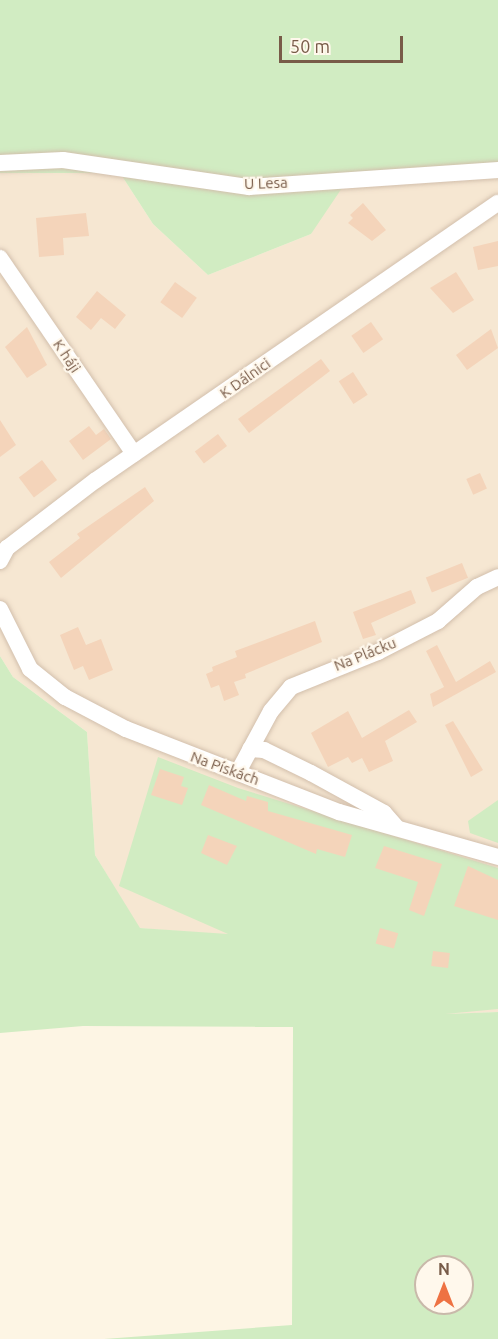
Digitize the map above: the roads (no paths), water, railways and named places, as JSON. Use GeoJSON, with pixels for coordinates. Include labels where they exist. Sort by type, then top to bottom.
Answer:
{"type":"FeatureCollection","features":[{"type":"Feature","properties":{"kind":"street","name":"U Lesa"},"geometry":{"type":"LineString","coordinates":[[0,163],[63,160],[249,187],[498,170]]}},
{"type":"Feature","properties":{"kind":"street","name":"K Dálnici"},"geometry":{"type":"LineString","coordinates":[[0,561],[7,548],[134,454],[498,203]]}},
{"type":"Feature","properties":{"kind":"street","name":"K háji"},"geometry":{"type":"LineString","coordinates":[[0,258],[134,454]]}},
{"type":"Feature","properties":{"kind":"street","name":"Na Plácku"},"geometry":{"type":"LineString","coordinates":[[238,772],[250,749],[291,687],[378,652],[438,621],[477,586],[498,577]]}},
{"type":"Feature","properties":{"kind":"street","name":"Na Pískách"},"geometry":{"type":"LineString","coordinates":[[0,609],[30,669],[65,697],[164,746],[339,812],[498,857]]}},
{"type":"Feature","properties":{"kind":"street"},"geometry":{"type":"LineString","coordinates":[[250,749],[264,750],[311,773],[384,813],[397,828]]}}]}
